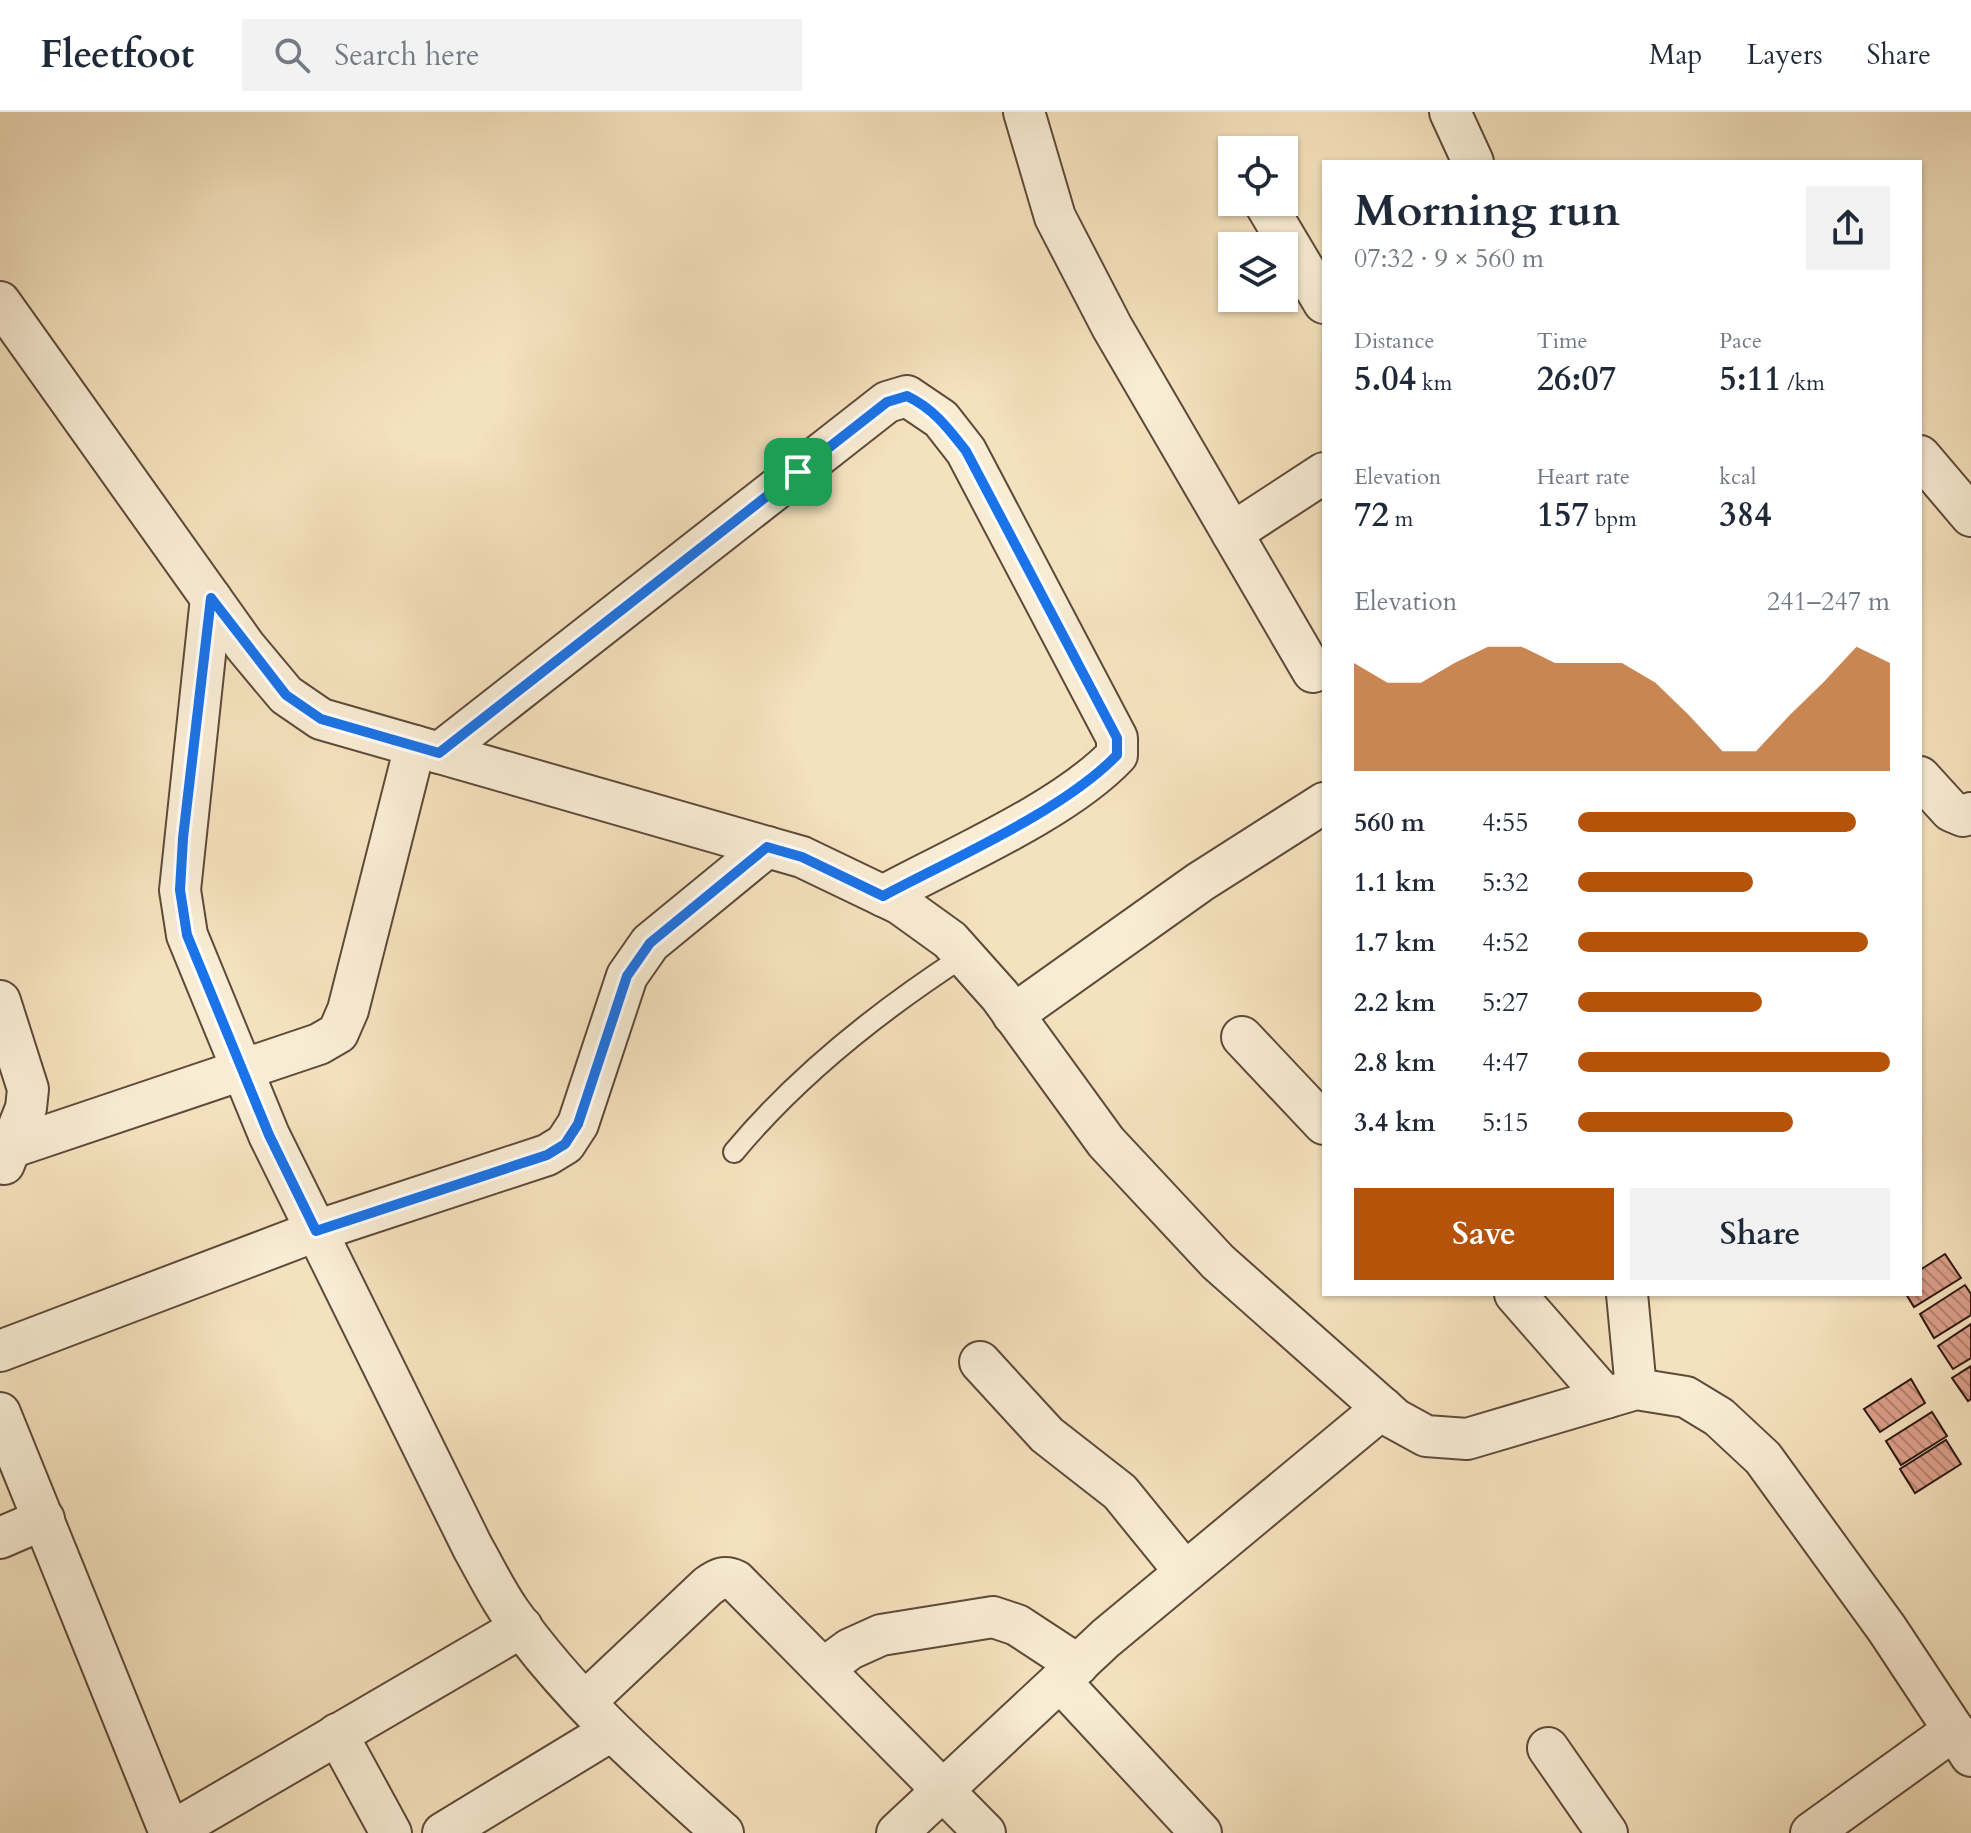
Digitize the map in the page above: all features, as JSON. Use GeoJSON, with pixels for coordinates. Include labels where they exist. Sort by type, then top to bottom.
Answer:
{"type":"FeatureCollection","features":[{"type":"Feature","properties":{"kind":"street"},"geometry":{"type":"LineString","coordinates":[[1024,112],[1055,217],[1112,327],[1313,672]]}},
{"type":"Feature","properties":{"kind":"street"},"geometry":{"type":"LineString","coordinates":[[1450,112],[1472,160]]}},
{"type":"Feature","properties":{"kind":"street"},"geometry":{"type":"LineString","coordinates":[[1272,216],[1322,300]]}},
{"type":"Feature","properties":{"kind":"street"},"geometry":{"type":"LineString","coordinates":[[0,302],[211,598],[286,695],[321,719],[802,857],[883,896],[950,940],[1013,1015],[1106,1142],[1208,1251],[1383,1408],[1426,1436],[1467,1439],[1621,1394],[1686,1397],[1719,1417],[1763,1458],[1887,1629],[1962,1743],[1811,1833]]}},
{"type":"Feature","properties":{"kind":"street"},"geometry":{"type":"LineString","coordinates":[[3,1157],[319,1044],[338,1033],[348,1010],[427,749],[887,402],[907,396],[928,406],[966,451],[1117,738],[1117,755],[1100,774],[1047,808],[883,896]]}},
{"type":"Feature","properties":{"kind":"street"},"geometry":{"type":"LineString","coordinates":[[1922,458],[1971,516]]}},
{"type":"Feature","properties":{"kind":"street"},"geometry":{"type":"LineString","coordinates":[[1232,533],[1322,474]]}},
{"type":"Feature","properties":{"kind":"street"},"geometry":{"type":"LineString","coordinates":[[211,598],[180,890],[187,935],[242,1070],[269,1135],[473,1548],[522,1627],[598,1717],[723,1833]]}},
{"type":"Feature","properties":{"kind":"street"},"geometry":{"type":"LineString","coordinates":[[1922,779],[1951,811],[1963,816],[1971,813]]}},
{"type":"Feature","properties":{"kind":"street"},"geometry":{"type":"LineString","coordinates":[[1013,1015],[1200,882],[1322,804]]}},
{"type":"Feature","properties":{"kind":"street"},"geometry":{"type":"LineString","coordinates":[[0,1351],[316,1231],[547,1155],[565,1144],[578,1124],[627,976],[650,943],[767,847]]}},
{"type":"Feature","properties":{"kind":"street"},"geometry":{"type":"LineString","coordinates":[[0,1001],[28,1089],[26,1108],[3,1157]]}},
{"type":"Feature","properties":{"kind":"street"},"geometry":{"type":"LineString","coordinates":[[1242,1037],[1322,1122]]}},
{"type":"Feature","properties":{"kind":"street"},"geometry":{"type":"LineString","coordinates":[[1517,1296],[1621,1394]]}},
{"type":"Feature","properties":{"kind":"street"},"geometry":{"type":"LineString","coordinates":[[1621,1394],[1627,1296]]}},
{"type":"Feature","properties":{"kind":"street"},"geometry":{"type":"LineString","coordinates":[[980,1362],[1064,1450],[1120,1492],[1185,1572]]}},
{"type":"Feature","properties":{"kind":"street"},"geometry":{"type":"LineString","coordinates":[[897,1833],[1069,1673],[1383,1408]]}},
{"type":"Feature","properties":{"kind":"street"},"geometry":{"type":"LineString","coordinates":[[0,1413],[170,1833],[522,1627]]}},
{"type":"Feature","properties":{"kind":"street"},"geometry":{"type":"LineString","coordinates":[[0,1538],[44,1519]]}},
{"type":"Feature","properties":{"kind":"street"},"geometry":{"type":"LineString","coordinates":[[448,1832],[598,1717],[708,1586],[729,1577],[824,1668],[985,1833]]}},
{"type":"Feature","properties":{"kind":"street"},"geometry":{"type":"LineString","coordinates":[[824,1668],[850,1649],[881,1635],[993,1617],[1017,1625],[1069,1673],[1201,1833]]}},
{"type":"Feature","properties":{"kind":"street"},"geometry":{"type":"LineString","coordinates":[[337,1734],[391,1833]]}},
{"type":"Feature","properties":{"kind":"street"},"geometry":{"type":"LineString","coordinates":[[1548,1748],[1607,1833]]}},
{"type":"Feature","properties":{"kind":"lane"},"geometry":{"type":"LineString","coordinates":[[734,1152],[765,1115],[825,1058],[905,994],[964,956]]}},
{"type":"Feature","properties":{"kind":"building"},"geometry":{"type":"Polygon","coordinates":[[[1945,1254],[1961,1278],[1914,1307],[1907,1296],[1922,1296],[1922,1269],[1945,1254]]]}},
{"type":"Feature","properties":{"kind":"building"},"geometry":{"type":"Polygon","coordinates":[[[1965,1285],[1971,1294],[1971,1315],[1934,1338],[1920,1314],[1965,1285]]]}},
{"type":"Feature","properties":{"kind":"building"},"geometry":{"type":"Polygon","coordinates":[[[1971,1324],[1971,1358],[1953,1369],[1938,1346],[1971,1324]]]}},
{"type":"Feature","properties":{"kind":"building"},"geometry":{"type":"Polygon","coordinates":[[[1971,1366],[1971,1399],[1968,1401],[1952,1378],[1971,1366]]]}},
{"type":"Feature","properties":{"kind":"building"},"geometry":{"type":"Polygon","coordinates":[[[1911,1379],[1925,1403],[1880,1432],[1864,1409],[1911,1379]]]}},
{"type":"Feature","properties":{"kind":"building"},"geometry":{"type":"Polygon","coordinates":[[[1932,1412],[1947,1436],[1901,1465],[1886,1441],[1932,1412]]]}},
{"type":"Feature","properties":{"kind":"building"},"geometry":{"type":"Polygon","coordinates":[[[1946,1440],[1961,1464],[1915,1493],[1900,1469],[1946,1440]]]}},
{"type":"Feature","properties":{"kind":"route"},"geometry":{"type":"LineString","coordinates":[[907,396],[928,406],[966,451],[1117,738],[1117,755],[1100,774],[1047,808],[883,896],[802,857],[767,847],[650,943],[627,976],[578,1124],[565,1144],[547,1155],[316,1231],[269,1135],[187,935],[180,890],[183,838],[211,598],[245,646],[286,695],[321,719],[439,753],[798,472],[887,402],[907,396]]}}]}
